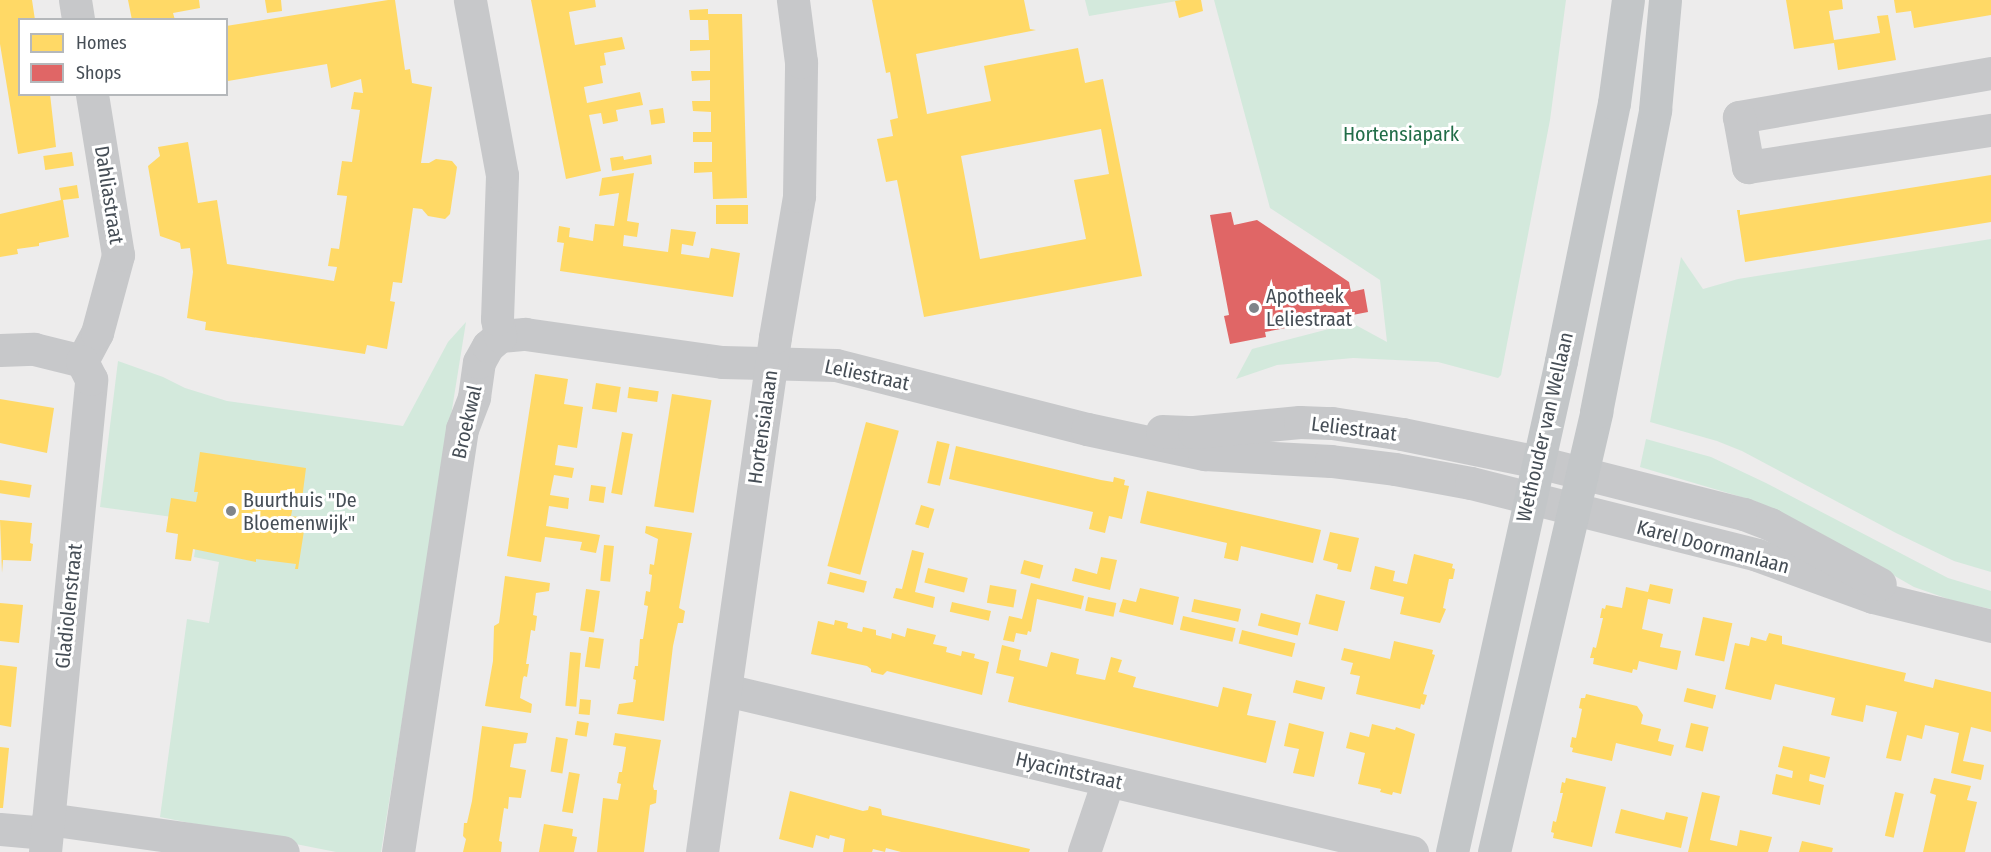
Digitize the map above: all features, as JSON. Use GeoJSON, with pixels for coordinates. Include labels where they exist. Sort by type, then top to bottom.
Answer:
{"type":"FeatureCollection","features":[{"type":"Feature","properties":{"kind":"main road","name":"Wethouder van Wellaan"},"geometry":{"type":"LineString","coordinates":[[1452,852],[1614,103],[1628,0]]}},
{"type":"Feature","properties":{"kind":"main road"},"geometry":{"type":"LineString","coordinates":[[1494,852],[1574,510],[1655,110],[1665,0]]}},
{"type":"Feature","properties":{"kind":"street"},"geometry":{"type":"LineString","coordinates":[[75,0],[78,18]]}},
{"type":"Feature","properties":{"kind":"street"},"geometry":{"type":"LineString","coordinates":[[470,0],[502,175],[497,319],[500,336]]}},
{"type":"Feature","properties":{"kind":"street","name":"Hortensialaan"},"geometry":{"type":"LineString","coordinates":[[702,852],[798,196],[801,62],[793,0]]}},
{"type":"Feature","properties":{"kind":"street"},"geometry":{"type":"LineString","coordinates":[[1991,74],[1739,117],[1748,167],[1991,130]]}},
{"type":"Feature","properties":{"kind":"street","name":"Dahliastraat"},"geometry":{"type":"LineString","coordinates":[[82,361],[97,333],[118,255],[92,96]]}},
{"type":"Feature","properties":{"kind":"street","name":"Leliestraat"},"geometry":{"type":"LineString","coordinates":[[500,336],[525,334],[722,362],[836,365],[1087,429],[1204,454],[1331,461],[1395,469],[1471,483],[1530,498]]}},
{"type":"Feature","properties":{"kind":"street","name":"Broekwal"},"geometry":{"type":"LineString","coordinates":[[398,852],[462,429],[474,397],[479,362],[488,346],[500,336]]}},
{"type":"Feature","properties":{"kind":"street"},"geometry":{"type":"LineString","coordinates":[[0,350],[34,349],[82,361]]}},
{"type":"Feature","properties":{"kind":"street","name":"Gladiolenstraat"},"geometry":{"type":"LineString","coordinates":[[46,835],[91,378],[82,361]]}},
{"type":"Feature","properties":{"kind":"street","name":"Leliestraat"},"geometry":{"type":"LineString","coordinates":[[1087,429],[1194,432],[1300,422],[1332,423],[1390,432],[1582,473]]}},
{"type":"Feature","properties":{"kind":"street","name":"Karel Doormanlaan"},"geometry":{"type":"LineString","coordinates":[[1582,473],[1753,517],[1834,557],[1929,611]]}},
{"type":"Feature","properties":{"kind":"street","name":"Karel Doormanlaan"},"geometry":{"type":"LineString","coordinates":[[1530,498],[1758,555],[1873,597],[1991,626]]}},
{"type":"Feature","properties":{"kind":"street","name":"Hyacintstraat"},"geometry":{"type":"LineString","coordinates":[[726,690],[1412,852]]}},
{"type":"Feature","properties":{"kind":"street"},"geometry":{"type":"LineString","coordinates":[[1084,852],[1108,781]]}},
{"type":"Feature","properties":{"kind":"street"},"geometry":{"type":"LineString","coordinates":[[0,829],[46,835],[283,852]]}},
{"type":"Feature","properties":{"kind":"green space"},"geometry":{"type":"Polygon","coordinates":[[[1085,0],[1183,0],[1089,16],[1085,0]]]}},
{"type":"Feature","properties":{"kind":"green space","name":"Hortensiapark"},"geometry":{"type":"Polygon","coordinates":[[[1214,0],[1566,0],[1550,120],[1501,375],[1498,378],[1438,362],[1353,358],[1277,365],[1236,379],[1252,349],[1352,323],[1387,342],[1380,280],[1270,208],[1214,0]]]}},
{"type":"Feature","properties":{"kind":"green space"},"geometry":{"type":"Polygon","coordinates":[[[1991,239],[1991,572],[1954,561],[1896,533],[1742,451],[1717,441],[1650,422],[1681,257],[1703,289],[1738,279],[1991,239]]]}},
{"type":"Feature","properties":{"kind":"green space"},"geometry":{"type":"Polygon","coordinates":[[[466,322],[381,852],[336,852],[160,817],[187,619],[209,623],[219,562],[194,557],[197,537],[187,519],[100,507],[118,361],[163,377],[185,388],[227,401],[403,426],[448,342],[466,322]]]}},
{"type":"Feature","properties":{"kind":"green space"},"geometry":{"type":"Polygon","coordinates":[[[1646,439],[1711,457],[1766,483],[1948,578],[1991,591],[1991,609],[1954,601],[1914,587],[1811,528],[1755,501],[1640,467],[1646,439]]]}},
{"type":"Feature","properties":{"kind":"building: Homes"},"geometry":{"type":"Polygon","coordinates":[[[0,0],[32,0],[35,18],[18,18],[18,96],[50,96],[56,147],[18,154],[0,44],[0,0]]]}},
{"type":"Feature","properties":{"kind":"building: Homes"},"geometry":{"type":"Polygon","coordinates":[[[128,0],[199,0],[200,8],[173,13],[174,18],[132,18],[128,0]]]}},
{"type":"Feature","properties":{"kind":"building: Homes"},"geometry":{"type":"Polygon","coordinates":[[[265,0],[281,0],[282,11],[267,13],[265,0]]]}},
{"type":"Feature","properties":{"kind":"building: Homes"},"geometry":{"type":"Polygon","coordinates":[[[395,0],[405,70],[410,69],[412,83],[432,87],[421,163],[429,163],[436,159],[452,161],[457,167],[450,214],[445,219],[428,216],[422,209],[413,208],[402,283],[393,282],[390,301],[395,302],[387,349],[367,345],[365,354],[205,330],[206,322],[187,318],[193,272],[190,248],[181,249],[180,243],[160,236],[148,166],[160,156],[158,147],[188,142],[198,203],[217,200],[227,264],[334,281],[337,267],[328,266],[331,248],[339,249],[347,196],[337,195],[342,161],[352,162],[360,110],[351,109],[354,92],[363,93],[361,79],[331,88],[327,64],[228,81],[228,26],[395,0]]]}},
{"type":"Feature","properties":{"kind":"building: Homes"},"geometry":{"type":"Polygon","coordinates":[[[531,0],[595,0],[596,7],[569,12],[575,45],[622,37],[625,49],[604,53],[606,65],[600,66],[603,83],[584,87],[587,103],[640,92],[643,105],[616,110],[618,121],[603,124],[601,113],[589,115],[601,171],[566,179],[531,0]]]}},
{"type":"Feature","properties":{"kind":"building: Homes"},"geometry":{"type":"Polygon","coordinates":[[[872,0],[1024,0],[1030,29],[1036,30],[916,54],[927,114],[991,101],[984,66],[1078,48],[1085,83],[1103,79],[1142,276],[924,317],[897,180],[886,182],[877,139],[893,136],[890,120],[898,118],[890,72],[886,73],[872,0]],[[1101,129],[961,156],[980,259],[1086,239],[1074,180],[1109,174],[1101,129]]]}},
{"type":"Feature","properties":{"kind":"building: Homes"},"geometry":{"type":"Polygon","coordinates":[[[1201,0],[1203,11],[1179,18],[1175,1],[1201,0]]]}},
{"type":"Feature","properties":{"kind":"building: Homes"},"geometry":{"type":"Polygon","coordinates":[[[1786,0],[1842,0],[1843,9],[1829,11],[1834,40],[1880,33],[1877,16],[1888,15],[1896,60],[1838,70],[1834,43],[1794,49],[1786,0]]]}},
{"type":"Feature","properties":{"kind":"building: Homes"},"geometry":{"type":"Polygon","coordinates":[[[1894,0],[1991,0],[1991,15],[1914,28],[1911,11],[1896,13],[1894,0]]]}},
{"type":"Feature","properties":{"kind":"building: Homes"},"geometry":{"type":"Polygon","coordinates":[[[708,9],[708,14],[742,14],[747,198],[713,199],[712,172],[694,173],[694,162],[712,162],[712,142],[693,142],[693,132],[711,132],[711,112],[693,111],[692,101],[710,101],[710,80],[692,81],[691,71],[710,71],[710,50],[690,51],[690,40],[709,40],[708,20],[690,20],[689,10],[708,9]]]}},
{"type":"Feature","properties":{"kind":"building: Homes"},"geometry":{"type":"Polygon","coordinates":[[[663,108],[665,123],[651,125],[649,110],[663,108]]]}},
{"type":"Feature","properties":{"kind":"building: Homes"},"geometry":{"type":"Polygon","coordinates":[[[72,152],[74,166],[45,170],[43,156],[72,152]]]}},
{"type":"Feature","properties":{"kind":"building: Homes"},"geometry":{"type":"Polygon","coordinates":[[[651,155],[652,164],[612,171],[610,158],[623,156],[624,160],[651,155]]]}},
{"type":"Feature","properties":{"kind":"building: Homes"},"geometry":{"type":"Polygon","coordinates":[[[634,173],[627,221],[639,223],[637,237],[624,235],[623,246],[668,252],[671,229],[696,232],[693,246],[682,244],[681,254],[709,258],[711,248],[740,253],[733,297],[560,271],[564,243],[557,242],[559,226],[570,228],[569,237],[593,241],[595,224],[614,226],[619,193],[599,196],[602,178],[634,173]]]}},
{"type":"Feature","properties":{"kind":"building: Homes"},"geometry":{"type":"Polygon","coordinates":[[[1991,175],[1991,222],[1745,262],[1737,210],[1740,210],[1740,215],[1991,175]]]}},
{"type":"Feature","properties":{"kind":"building: Homes"},"geometry":{"type":"Polygon","coordinates":[[[77,185],[79,198],[63,200],[69,237],[39,243],[39,246],[17,249],[18,254],[0,257],[0,214],[61,200],[59,188],[77,185]]]}},
{"type":"Feature","properties":{"kind":"building: Homes"},"geometry":{"type":"Polygon","coordinates":[[[716,205],[748,205],[748,224],[716,224],[716,205]]]}},
{"type":"Feature","properties":{"kind":"building: Homes"},"geometry":{"type":"Polygon","coordinates":[[[535,374],[568,379],[564,404],[583,407],[577,448],[558,445],[555,465],[574,468],[572,478],[554,475],[550,495],[569,498],[568,509],[549,506],[546,526],[600,535],[596,553],[580,550],[582,542],[545,537],[541,562],[507,556],[535,374]]]}},
{"type":"Feature","properties":{"kind":"building: Homes"},"geometry":{"type":"Polygon","coordinates":[[[596,383],[621,387],[617,413],[592,409],[596,383]]]}},
{"type":"Feature","properties":{"kind":"building: Homes"},"geometry":{"type":"Polygon","coordinates":[[[629,387],[659,391],[657,402],[627,398],[629,387]]]}},
{"type":"Feature","properties":{"kind":"building: Homes"},"geometry":{"type":"Polygon","coordinates":[[[672,394],[712,400],[694,513],[654,507],[672,394]]]}},
{"type":"Feature","properties":{"kind":"building: Homes"},"geometry":{"type":"Polygon","coordinates":[[[0,399],[54,408],[47,453],[0,443],[0,399]]]}},
{"type":"Feature","properties":{"kind":"building: Homes"},"geometry":{"type":"Polygon","coordinates":[[[866,422],[899,431],[860,575],[827,566],[866,422]]]}},
{"type":"Feature","properties":{"kind":"building: Homes"},"geometry":{"type":"Polygon","coordinates":[[[622,432],[633,434],[622,495],[611,493],[622,432]]]}},
{"type":"Feature","properties":{"kind":"building: Homes"},"geometry":{"type":"Polygon","coordinates":[[[937,441],[950,444],[940,486],[927,483],[937,441]]]}},
{"type":"Feature","properties":{"kind":"building: Homes"},"geometry":{"type":"Polygon","coordinates":[[[956,446],[1101,480],[1113,482],[1114,477],[1125,480],[1124,485],[1129,486],[1122,519],[1109,516],[1105,533],[1089,529],[1093,512],[949,479],[956,446]]]}},
{"type":"Feature","properties":{"kind":"building: Homes","name":"Buurthuis \"De Bloemenwijk\""},"geometry":{"type":"Polygon","coordinates":[[[200,452],[306,468],[301,507],[293,506],[291,516],[306,518],[298,569],[295,569],[296,564],[256,559],[256,562],[193,549],[191,561],[175,559],[178,534],[166,532],[171,498],[196,502],[198,492],[194,492],[200,452]]]}},
{"type":"Feature","properties":{"kind":"building: Homes"},"geometry":{"type":"Polygon","coordinates":[[[0,480],[32,485],[30,498],[0,493],[0,480]]]}},
{"type":"Feature","properties":{"kind":"building: Homes"},"geometry":{"type":"Polygon","coordinates":[[[591,485],[606,487],[604,503],[589,501],[591,485]]]}},
{"type":"Feature","properties":{"kind":"building: Homes"},"geometry":{"type":"Polygon","coordinates":[[[1147,491],[1321,530],[1313,563],[1241,546],[1238,561],[1224,558],[1227,543],[1140,523],[1147,491]]]}},
{"type":"Feature","properties":{"kind":"building: Homes"},"geometry":{"type":"Polygon","coordinates":[[[921,505],[934,509],[929,528],[915,524],[921,505]]]}},
{"type":"Feature","properties":{"kind":"building: Homes"},"geometry":{"type":"Polygon","coordinates":[[[0,520],[32,523],[30,543],[33,544],[31,561],[3,560],[2,573],[0,520]]]}},
{"type":"Feature","properties":{"kind":"building: Homes"},"geometry":{"type":"Polygon","coordinates":[[[646,526],[692,533],[679,608],[685,611],[683,623],[678,623],[673,646],[664,721],[617,714],[619,704],[633,702],[635,666],[638,666],[640,639],[643,639],[648,606],[644,605],[646,591],[650,592],[652,575],[649,574],[650,564],[654,565],[658,539],[645,533],[646,526]]]}},
{"type":"Feature","properties":{"kind":"building: Homes"},"geometry":{"type":"Polygon","coordinates":[[[1330,532],[1359,538],[1351,572],[1337,569],[1338,564],[1323,560],[1330,532]]]}},
{"type":"Feature","properties":{"kind":"building: Homes"},"geometry":{"type":"Polygon","coordinates":[[[604,545],[614,546],[610,582],[600,581],[604,545]]]}},
{"type":"Feature","properties":{"kind":"building: Homes"},"geometry":{"type":"Polygon","coordinates":[[[912,550],[924,553],[915,592],[935,597],[933,608],[893,598],[896,588],[902,589],[912,550]]]}},
{"type":"Feature","properties":{"kind":"building: Homes"},"geometry":{"type":"Polygon","coordinates":[[[1414,554],[1453,564],[1452,568],[1455,569],[1453,579],[1449,579],[1443,608],[1446,609],[1440,623],[1400,614],[1404,597],[1370,589],[1375,566],[1395,571],[1393,581],[1407,584],[1414,554]]]}},
{"type":"Feature","properties":{"kind":"building: Homes"},"geometry":{"type":"Polygon","coordinates":[[[1101,557],[1117,560],[1110,590],[1072,581],[1075,568],[1097,574],[1101,557]]]}},
{"type":"Feature","properties":{"kind":"building: Homes"},"geometry":{"type":"Polygon","coordinates":[[[1024,560],[1043,565],[1040,579],[1020,574],[1024,560]]]}},
{"type":"Feature","properties":{"kind":"building: Homes"},"geometry":{"type":"Polygon","coordinates":[[[928,568],[968,578],[964,592],[924,583],[928,568]]]}},
{"type":"Feature","properties":{"kind":"building: Homes"},"geometry":{"type":"Polygon","coordinates":[[[830,572],[867,581],[864,593],[827,584],[830,572]]]}},
{"type":"Feature","properties":{"kind":"building: Homes"},"geometry":{"type":"Polygon","coordinates":[[[505,576],[550,583],[549,591],[536,593],[533,615],[537,616],[535,631],[531,630],[526,664],[529,664],[527,677],[523,678],[520,698],[532,704],[531,713],[485,706],[493,661],[494,626],[499,623],[505,576]]]}},
{"type":"Feature","properties":{"kind":"building: Homes"},"geometry":{"type":"Polygon","coordinates":[[[1031,583],[1084,596],[1081,609],[1037,599],[1031,632],[1028,631],[1027,635],[1016,633],[1014,642],[1003,640],[1009,616],[1022,619],[1031,583]]]}},
{"type":"Feature","properties":{"kind":"building: Homes"},"geometry":{"type":"Polygon","coordinates":[[[1650,584],[1673,589],[1670,604],[1648,599],[1642,629],[1663,634],[1660,647],[1681,651],[1677,670],[1639,661],[1637,670],[1633,669],[1632,673],[1593,664],[1594,658],[1590,658],[1593,647],[1596,648],[1603,618],[1600,618],[1602,608],[1605,609],[1606,605],[1622,608],[1626,587],[1648,592],[1650,584]]]}},
{"type":"Feature","properties":{"kind":"building: Homes"},"geometry":{"type":"Polygon","coordinates":[[[990,585],[1017,590],[1013,607],[987,603],[990,585]]]}},
{"type":"Feature","properties":{"kind":"building: Homes"},"geometry":{"type":"Polygon","coordinates":[[[1140,588],[1179,597],[1173,625],[1119,612],[1123,599],[1136,602],[1140,588]]]}},
{"type":"Feature","properties":{"kind":"building: Homes"},"geometry":{"type":"Polygon","coordinates":[[[586,589],[600,591],[594,633],[580,631],[586,589]]]}},
{"type":"Feature","properties":{"kind":"building: Homes"},"geometry":{"type":"Polygon","coordinates":[[[1316,594],[1345,601],[1338,631],[1309,624],[1316,594]]]}},
{"type":"Feature","properties":{"kind":"building: Homes"},"geometry":{"type":"Polygon","coordinates":[[[1088,597],[1116,603],[1113,617],[1085,611],[1088,597]]]}},
{"type":"Feature","properties":{"kind":"building: Homes"},"geometry":{"type":"Polygon","coordinates":[[[1194,599],[1241,609],[1238,622],[1191,612],[1194,599]]]}},
{"type":"Feature","properties":{"kind":"building: Homes"},"geometry":{"type":"Polygon","coordinates":[[[952,602],[991,611],[989,621],[950,612],[952,602]]]}},
{"type":"Feature","properties":{"kind":"building: Homes"},"geometry":{"type":"Polygon","coordinates":[[[0,603],[23,605],[19,643],[0,641],[0,603]]]}},
{"type":"Feature","properties":{"kind":"building: Homes"},"geometry":{"type":"Polygon","coordinates":[[[1261,613],[1301,623],[1298,636],[1258,626],[1261,613]]]}},
{"type":"Feature","properties":{"kind":"building: Homes"},"geometry":{"type":"Polygon","coordinates":[[[1183,616],[1236,628],[1232,642],[1180,630],[1183,616]]]}},
{"type":"Feature","properties":{"kind":"building: Homes"},"geometry":{"type":"Polygon","coordinates":[[[1703,617],[1732,623],[1724,661],[1695,655],[1703,617]]]}},
{"type":"Feature","properties":{"kind":"building: Homes"},"geometry":{"type":"Polygon","coordinates":[[[835,620],[848,623],[847,628],[862,632],[863,627],[876,630],[876,635],[891,639],[892,633],[905,637],[907,628],[936,635],[933,644],[947,647],[946,652],[961,656],[962,651],[975,654],[974,658],[989,662],[982,695],[887,671],[883,675],[871,672],[867,666],[811,654],[818,621],[834,625],[835,620]]]}},
{"type":"Feature","properties":{"kind":"building: Homes"},"geometry":{"type":"Polygon","coordinates":[[[1242,630],[1295,643],[1292,657],[1239,644],[1242,630]]]}},
{"type":"Feature","properties":{"kind":"building: Homes"},"geometry":{"type":"Polygon","coordinates":[[[1769,633],[1782,636],[1782,644],[1906,673],[1904,681],[1933,688],[1935,679],[1991,692],[1991,732],[1971,727],[1963,761],[1984,765],[1981,780],[1951,773],[1959,733],[1925,725],[1922,739],[1907,735],[1901,761],[1886,758],[1897,712],[1866,705],[1863,722],[1831,715],[1835,698],[1775,684],[1771,700],[1725,689],[1735,643],[1749,646],[1751,637],[1766,641],[1769,633]]]}},
{"type":"Feature","properties":{"kind":"building: Homes"},"geometry":{"type":"Polygon","coordinates":[[[589,637],[604,639],[600,669],[585,667],[589,637]]]}},
{"type":"Feature","properties":{"kind":"building: Homes"},"geometry":{"type":"Polygon","coordinates":[[[1394,641],[1433,650],[1432,654],[1435,655],[1423,694],[1427,695],[1420,709],[1356,694],[1360,676],[1350,674],[1353,663],[1341,660],[1344,648],[1390,659],[1394,641]]]}},
{"type":"Feature","properties":{"kind":"building: Homes"},"geometry":{"type":"Polygon","coordinates":[[[1002,645],[1021,650],[1019,660],[1047,667],[1051,652],[1079,659],[1076,674],[1105,680],[1111,657],[1122,660],[1118,672],[1136,677],[1133,687],[1218,707],[1223,687],[1252,694],[1247,715],[1276,721],[1266,763],[1008,702],[1014,677],[996,673],[1002,645]]]}},
{"type":"Feature","properties":{"kind":"building: Homes"},"geometry":{"type":"Polygon","coordinates":[[[570,652],[581,653],[576,707],[565,706],[570,652]]]}},
{"type":"Feature","properties":{"kind":"building: Homes"},"geometry":{"type":"Polygon","coordinates":[[[0,665],[17,667],[11,727],[0,725],[0,665]]]}},
{"type":"Feature","properties":{"kind":"building: Homes"},"geometry":{"type":"Polygon","coordinates":[[[1296,680],[1325,687],[1322,700],[1293,693],[1296,680]]]}},
{"type":"Feature","properties":{"kind":"building: Homes"},"geometry":{"type":"Polygon","coordinates":[[[1687,688],[1716,695],[1713,709],[1684,702],[1687,688]]]}},
{"type":"Feature","properties":{"kind":"building: Homes"},"geometry":{"type":"Polygon","coordinates":[[[1586,694],[1637,706],[1643,715],[1641,724],[1661,729],[1658,741],[1674,745],[1671,756],[1616,743],[1612,761],[1572,752],[1573,748],[1570,747],[1572,737],[1576,738],[1582,709],[1579,708],[1581,698],[1585,698],[1586,694]]]}},
{"type":"Feature","properties":{"kind":"building: Homes"},"geometry":{"type":"Polygon","coordinates":[[[580,699],[591,700],[590,715],[579,714],[580,699]]]}},
{"type":"Feature","properties":{"kind":"building: Homes"},"geometry":{"type":"Polygon","coordinates":[[[577,721],[589,723],[587,737],[575,735],[577,721]]]}},
{"type":"Feature","properties":{"kind":"building: Homes"},"geometry":{"type":"Polygon","coordinates":[[[1289,723],[1324,732],[1314,777],[1293,773],[1299,749],[1284,746],[1289,723]]]}},
{"type":"Feature","properties":{"kind":"building: Homes"},"geometry":{"type":"Polygon","coordinates":[[[1691,723],[1709,727],[1703,751],[1685,747],[1691,723]]]}},
{"type":"Feature","properties":{"kind":"building: Homes"},"geometry":{"type":"Polygon","coordinates":[[[1372,724],[1395,730],[1396,727],[1415,734],[1401,794],[1393,792],[1392,795],[1380,792],[1381,789],[1358,784],[1365,753],[1346,748],[1350,732],[1369,737],[1372,724]]]}},
{"type":"Feature","properties":{"kind":"building: Homes"},"geometry":{"type":"Polygon","coordinates":[[[482,726],[528,733],[526,743],[514,744],[510,767],[526,770],[521,798],[509,797],[508,809],[504,808],[499,841],[502,842],[501,852],[463,852],[466,839],[463,836],[464,823],[467,823],[472,801],[482,726]]]}},
{"type":"Feature","properties":{"kind":"building: Homes"},"geometry":{"type":"Polygon","coordinates":[[[615,733],[661,740],[653,786],[654,790],[657,790],[656,803],[650,805],[644,852],[597,852],[603,798],[618,800],[621,784],[617,783],[619,772],[622,772],[626,747],[613,745],[615,733]]]}},
{"type":"Feature","properties":{"kind":"building: Homes"},"geometry":{"type":"Polygon","coordinates":[[[556,737],[568,739],[562,773],[551,772],[556,737]]]}},
{"type":"Feature","properties":{"kind":"building: Homes"},"geometry":{"type":"Polygon","coordinates":[[[1783,746],[1830,757],[1825,778],[1810,774],[1809,781],[1824,785],[1820,805],[1772,794],[1776,774],[1792,778],[1793,771],[1778,767],[1783,746]]]}},
{"type":"Feature","properties":{"kind":"building: Homes"},"geometry":{"type":"Polygon","coordinates":[[[0,747],[9,748],[3,808],[0,808],[0,747]]]}},
{"type":"Feature","properties":{"kind":"building: Homes"},"geometry":{"type":"Polygon","coordinates":[[[569,772],[580,774],[573,813],[562,811],[569,772]]]}},
{"type":"Feature","properties":{"kind":"building: Homes"},"geometry":{"type":"Polygon","coordinates":[[[1566,778],[1606,787],[1592,847],[1553,838],[1554,833],[1551,832],[1553,821],[1556,822],[1563,793],[1560,793],[1562,782],[1565,783],[1566,778]]]}},
{"type":"Feature","properties":{"kind":"building: Homes"},"geometry":{"type":"Polygon","coordinates":[[[1934,778],[1971,786],[1967,800],[1977,802],[1965,852],[1923,852],[1936,795],[1930,793],[1934,778]]]}},
{"type":"Feature","properties":{"kind":"building: Homes"},"geometry":{"type":"Polygon","coordinates":[[[790,791],[863,811],[868,810],[869,806],[881,809],[882,815],[1030,849],[1029,852],[901,852],[886,848],[885,852],[873,849],[872,852],[843,852],[845,839],[830,835],[829,839],[816,835],[813,848],[779,839],[790,791]]]}},
{"type":"Feature","properties":{"kind":"building: Homes"},"geometry":{"type":"Polygon","coordinates":[[[1702,792],[1720,796],[1710,840],[1737,846],[1740,830],[1772,837],[1768,852],[1688,852],[1702,792]]]}},
{"type":"Feature","properties":{"kind":"building: Homes"},"geometry":{"type":"Polygon","coordinates":[[[1895,792],[1904,794],[1894,838],[1885,836],[1895,792]]]}},
{"type":"Feature","properties":{"kind":"building: Homes"},"geometry":{"type":"Polygon","coordinates":[[[1621,809],[1664,820],[1666,812],[1688,817],[1681,848],[1615,833],[1621,809]]]}},
{"type":"Feature","properties":{"kind":"building: Homes"},"geometry":{"type":"Polygon","coordinates":[[[544,824],[573,829],[572,836],[577,837],[574,852],[539,852],[544,824]]]}},
{"type":"Feature","properties":{"kind":"building: Homes"},"geometry":{"type":"Polygon","coordinates":[[[1802,841],[1833,848],[1832,852],[1799,852],[1802,841]]]}},
{"type":"Feature","properties":{"kind":"building: Shops"},"geometry":{"type":"Polygon","coordinates":[[[1231,212],[1234,225],[1257,220],[1349,282],[1351,292],[1364,289],[1368,312],[1265,332],[1266,337],[1230,344],[1224,316],[1229,315],[1210,215],[1231,212]]]}},
{"type":"Feature","properties":{"kind":"place","name":"Apotheek Leliestraat"},"geometry":{"type":"Point","coordinates":[1254,308]}},
{"type":"Feature","properties":{"kind":"place","name":"Buurthuis \"De Bloemenwijk\""},"geometry":{"type":"Point","coordinates":[231,511]}}]}
